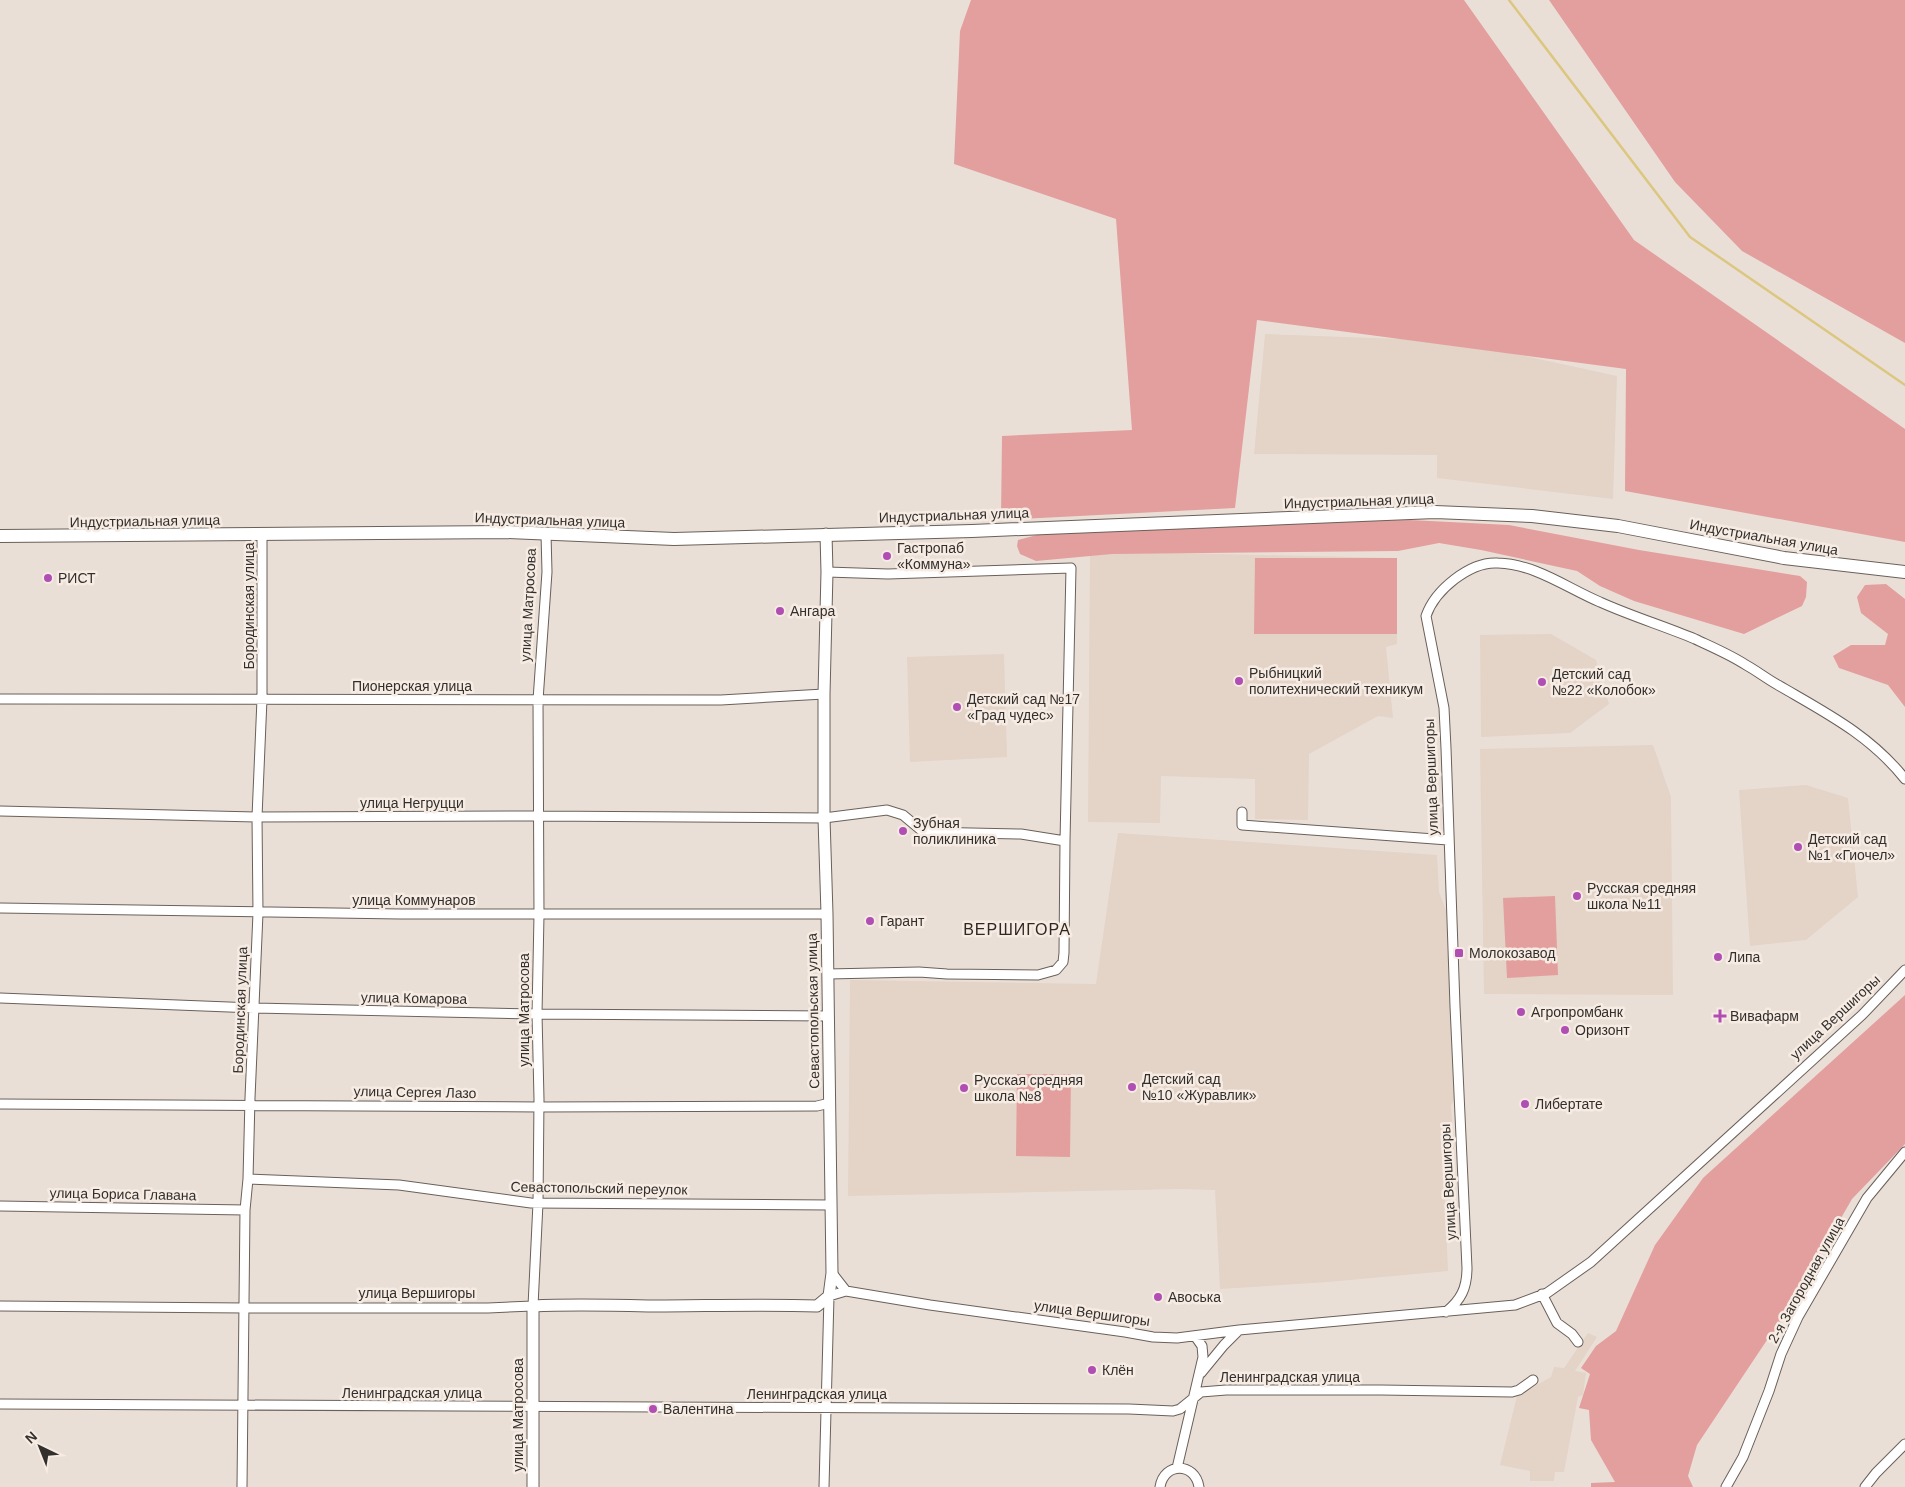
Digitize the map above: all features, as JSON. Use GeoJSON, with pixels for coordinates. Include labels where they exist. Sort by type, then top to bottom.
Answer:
{"type":"FeatureCollection","features":[{"type":"Feature","properties":{"kind":"main road","name":"Индустриальная улица"},"geometry":{"type":"LineString","coordinates":[[0,536],[496,532],[674,539],[972,531],[1435,512],[1532,516],[1618,526],[1784,558],[1905,572]]}},
{"type":"Feature","properties":{"kind":"street","name":"Бородинская улица"},"geometry":{"type":"LineString","coordinates":[[242,1487],[246,1210],[258,912],[257,817],[262,698],[262,534]]}},
{"type":"Feature","properties":{"kind":"street","name":"улица Матросова"},"geometry":{"type":"LineString","coordinates":[[533,1487],[533,1306],[538,1203],[539,1107],[537,1014],[539,914],[538,700],[547,572],[546,534]]}},
{"type":"Feature","properties":{"kind":"street","name":"Севастопольская улица"},"geometry":{"type":"LineString","coordinates":[[824,1487],[829,1296],[832,1273],[824,818],[826,534]]}},
{"type":"Feature","properties":{"kind":"street","name":"улица Вершигоры"},"geometry":{"type":"LineString","coordinates":[[1446,1312],[1464,1292],[1467,1278],[1444,708],[1426,616],[1430,604],[1469,569],[1484,564],[1498,562],[1546,575],[1600,602],[1695,639],[1745,664],[1840,720],[1870,742],[1905,780]]}},
{"type":"Feature","properties":{"kind":"street"},"geometry":{"type":"LineString","coordinates":[[827,572],[888,574],[1071,568],[1063,962],[1056,970],[1038,975],[918,972],[828,974]]}},
{"type":"Feature","properties":{"kind":"street","name":"Пионерская улица"},"geometry":{"type":"LineString","coordinates":[[0,699],[722,700],[824,694]]}},
{"type":"Feature","properties":{"kind":"street","name":"улица Негруцци"},"geometry":{"type":"LineString","coordinates":[[0,811],[257,817],[824,818],[887,810],[904,815],[926,832],[1021,834],[1065,841]]}},
{"type":"Feature","properties":{"kind":"street"},"geometry":{"type":"LineString","coordinates":[[1242,812],[1242,824],[1448,840]]}},
{"type":"Feature","properties":{"kind":"street","name":"улица Коммунаров"},"geometry":{"type":"LineString","coordinates":[[0,908],[258,912],[827,914]]}},
{"type":"Feature","properties":{"kind":"street","name":"улица Вершигоры"},"geometry":{"type":"LineString","coordinates":[[846,1290],[930,1305],[1125,1332],[1153,1338],[1177,1338],[1239,1330],[1515,1305],[1556,1287],[1591,1262],[1862,1015],[1905,970]]}},
{"type":"Feature","properties":{"kind":"street","name":"улица Комарова"},"geometry":{"type":"LineString","coordinates":[[0,998],[254,1008],[537,1014],[828,1016]]}},
{"type":"Feature","properties":{"kind":"street","name":"улица Сергея Лазо"},"geometry":{"type":"LineString","coordinates":[[0,1104],[539,1107],[817,1106],[830,1103]]}},
{"type":"Feature","properties":{"kind":"street","name":"2-я Загородная улица"},"geometry":{"type":"LineString","coordinates":[[1726,1487],[1743,1457],[1769,1391],[1781,1354],[1798,1317],[1867,1198],[1905,1152]]}},
{"type":"Feature","properties":{"kind":"street","name":"Севастопольский переулок"},"geometry":{"type":"LineString","coordinates":[[248,1179],[399,1185],[538,1203],[830,1205]]}},
{"type":"Feature","properties":{"kind":"street","name":"улица Бориса Главана"},"geometry":{"type":"LineString","coordinates":[[0,1206],[246,1210]]}},
{"type":"Feature","properties":{"kind":"street"},"geometry":{"type":"LineString","coordinates":[[829,1296],[846,1290],[832,1273]]}},
{"type":"Feature","properties":{"kind":"street"},"geometry":{"type":"LineString","coordinates":[[1542,1294],[1557,1323],[1572,1334],[1578,1342]]}},
{"type":"Feature","properties":{"kind":"street","name":"улица Вершигоры"},"geometry":{"type":"LineString","coordinates":[[0,1306],[488,1308],[579,1304],[648,1306],[761,1304],[817,1306],[829,1296]]}},
{"type":"Feature","properties":{"kind":"street"},"geometry":{"type":"LineString","coordinates":[[1200,1375],[1224,1345],[1239,1330]]}},
{"type":"Feature","properties":{"kind":"street"},"geometry":{"type":"LineString","coordinates":[[1177,1468],[1200,1375],[1203,1351],[1199,1340],[1195,1336]]}},
{"type":"Feature","properties":{"kind":"street","name":"Ленинградская улица"},"geometry":{"type":"LineString","coordinates":[[0,1404],[532,1408],[1129,1409],[1173,1411],[1180,1409],[1201,1392],[1247,1390],[1512,1392],[1533,1380]]}},
{"type":"Feature","properties":{"kind":"street"},"geometry":{"type":"LineString","coordinates":[[1865,1487],[1905,1444]]}},
{"type":"Feature","properties":{"kind":"street"},"geometry":{"type":"LineString","coordinates":[[1160,1487],[1164,1476],[1172,1469],[1177,1468],[1190,1471],[1198,1481],[1199,1487]]}},
{"type":"Feature","properties":{"kind":"shaded area"},"geometry":{"type":"Polygon","coordinates":[[[971,0],[1464,0],[1634,240],[1905,429],[1905,542],[1625,491],[1626,369],[1257,320],[1235,508],[1001,520],[1002,436],[1132,430],[1116,219],[954,164],[960,31],[971,0]]]}},
{"type":"Feature","properties":{"kind":"shaded area"},"geometry":{"type":"Polygon","coordinates":[[[1549,0],[1905,0],[1905,343],[1742,251],[1675,182],[1549,0]]]}},
{"type":"Feature","properties":{"kind":"shaded area"},"geometry":{"type":"Polygon","coordinates":[[[1265,334],[1456,341],[1617,376],[1613,499],[1437,478],[1437,455],[1254,454],[1265,334]]]}},
{"type":"Feature","properties":{"kind":"shaded area"},"geometry":{"type":"Polygon","coordinates":[[[1410,520],[1509,525],[1639,550],[1800,576],[1807,582],[1806,597],[1802,606],[1744,634],[1634,601],[1600,586],[1577,571],[1439,543],[1398,551],[1112,554],[1036,561],[1020,554],[1017,546],[1018,540],[1048,532],[1287,522],[1410,520]]]}},
{"type":"Feature","properties":{"kind":"shaded area","name":"Рыбницкий политехнический техникум"},"geometry":{"type":"Polygon","coordinates":[[[1090,551],[1397,558],[1397,644],[1386,647],[1393,718],[1378,716],[1309,754],[1308,820],[1255,819],[1255,779],[1161,776],[1160,823],[1088,822],[1090,551]]]}},
{"type":"Feature","properties":{"kind":"shaded area"},"geometry":{"type":"Polygon","coordinates":[[[1255,558],[1397,558],[1397,634],[1254,634],[1255,558]]]}},
{"type":"Feature","properties":{"kind":"shaded area"},"geometry":{"type":"Polygon","coordinates":[[[1886,584],[1905,599],[1905,707],[1888,685],[1839,668],[1833,656],[1851,645],[1885,645],[1888,634],[1861,613],[1857,597],[1865,585],[1886,584]]]}},
{"type":"Feature","properties":{"kind":"shaded area","name":"Детский сад №22 «Колобок»"},"geometry":{"type":"Polygon","coordinates":[[[1551,634],[1596,660],[1609,704],[1570,733],[1481,737],[1480,635],[1551,634]]]}},
{"type":"Feature","properties":{"kind":"shaded area","name":"Детский сад №17 «Град чудес»"},"geometry":{"type":"Polygon","coordinates":[[[1004,654],[1007,757],[910,762],[907,657],[1004,654]]]}},
{"type":"Feature","properties":{"kind":"shaded area","name":"Русская средняя школа №11"},"geometry":{"type":"Polygon","coordinates":[[[1653,745],[1671,797],[1673,995],[1484,994],[1480,749],[1653,745]]]}},
{"type":"Feature","properties":{"kind":"shaded area","name":"Детский сад №1 «Гиочел»"},"geometry":{"type":"Polygon","coordinates":[[[1806,785],[1848,798],[1858,897],[1806,940],[1750,946],[1739,790],[1806,785]]]}},
{"type":"Feature","properties":{"kind":"shaded area"},"geometry":{"type":"Polygon","coordinates":[[[1118,833],[1437,855],[1439,892],[1446,910],[1454,1100],[1451,1106],[1454,1149],[1443,1152],[1448,1271],[1328,1282],[1220,1289],[1215,1190],[1180,1189],[848,1196],[850,980],[1096,984],[1118,833]]]}},
{"type":"Feature","properties":{"kind":"shaded area"},"geometry":{"type":"Polygon","coordinates":[[[1555,896],[1558,975],[1507,978],[1503,898],[1555,896]]]}},
{"type":"Feature","properties":{"kind":"shaded area"},"geometry":{"type":"Polygon","coordinates":[[[1905,995],[1905,1144],[1852,1199],[1807,1277],[1794,1306],[1767,1340],[1697,1445],[1688,1476],[1693,1487],[1591,1487],[1591,1483],[1615,1482],[1591,1440],[1589,1410],[1579,1408],[1590,1374],[1581,1368],[1596,1346],[1616,1331],[1655,1245],[1703,1178],[1905,995]]]}},
{"type":"Feature","properties":{"kind":"shaded area"},"geometry":{"type":"Polygon","coordinates":[[[1017,1074],[1071,1074],[1070,1157],[1016,1156],[1017,1074]]]}},
{"type":"Feature","properties":{"kind":"shaded area"},"geometry":{"type":"Polygon","coordinates":[[[1588,1333],[1597,1337],[1575,1371],[1586,1373],[1583,1395],[1578,1397],[1564,1472],[1555,1472],[1554,1481],[1530,1481],[1530,1471],[1500,1465],[1517,1396],[1551,1377],[1554,1367],[1564,1368],[1588,1333]]]}},
{"type":"Feature","properties":{"kind":"waterway"},"geometry":{"type":"LineString","coordinates":[[1509,0],[1690,237],[1905,385]]}},
{"type":"Feature","properties":{"kind":"place","name":"Гастропаб «Коммуна»"},"geometry":{"type":"Point","coordinates":[887,556]}},
{"type":"Feature","properties":{"kind":"place","name":"РИСТ"},"geometry":{"type":"Point","coordinates":[48,578]}},
{"type":"Feature","properties":{"kind":"place","name":"Ангара"},"geometry":{"type":"Point","coordinates":[780,611]}},
{"type":"Feature","properties":{"kind":"place","name":"Рыбницкий политехнический техникум"},"geometry":{"type":"Point","coordinates":[1239,681]}},
{"type":"Feature","properties":{"kind":"place","name":"Детский сад №22 «Колобок»"},"geometry":{"type":"Point","coordinates":[1542,682]}},
{"type":"Feature","properties":{"kind":"place","name":"Детский сад №17 «Град чудес»"},"geometry":{"type":"Point","coordinates":[957,707]}},
{"type":"Feature","properties":{"kind":"place","name":"Зубная поликлиника"},"geometry":{"type":"Point","coordinates":[903,831]}},
{"type":"Feature","properties":{"kind":"place","name":"Детский сад №1 «Гиочел»"},"geometry":{"type":"Point","coordinates":[1798,847]}},
{"type":"Feature","properties":{"kind":"place","name":"Русская средняя школа №11"},"geometry":{"type":"Point","coordinates":[1577,896]}},
{"type":"Feature","properties":{"kind":"place","name":"Гарант"},"geometry":{"type":"Point","coordinates":[870,921]}},
{"type":"Feature","properties":{"kind":"place","name":"Молокозавод"},"geometry":{"type":"Point","coordinates":[1459,953]}},
{"type":"Feature","properties":{"kind":"place","name":"Липа"},"geometry":{"type":"Point","coordinates":[1718,957]}},
{"type":"Feature","properties":{"kind":"place","name":"Агропромбанк"},"geometry":{"type":"Point","coordinates":[1521,1012]}},
{"type":"Feature","properties":{"kind":"place","name":"Вивафарм"},"geometry":{"type":"Point","coordinates":[1720,1016]}},
{"type":"Feature","properties":{"kind":"place","name":"Оризонт"},"geometry":{"type":"Point","coordinates":[1565,1030]}},
{"type":"Feature","properties":{"kind":"place","name":"Детский сад №10 «Журавлик»"},"geometry":{"type":"Point","coordinates":[1132,1087]}},
{"type":"Feature","properties":{"kind":"place","name":"Русская средняя школа №8"},"geometry":{"type":"Point","coordinates":[964,1088]}},
{"type":"Feature","properties":{"kind":"place","name":"Либертате"},"geometry":{"type":"Point","coordinates":[1525,1104]}},
{"type":"Feature","properties":{"kind":"place","name":"Авоська"},"geometry":{"type":"Point","coordinates":[1158,1297]}},
{"type":"Feature","properties":{"kind":"place","name":"Клён"},"geometry":{"type":"Point","coordinates":[1092,1370]}},
{"type":"Feature","properties":{"kind":"place","name":"Валентина"},"geometry":{"type":"Point","coordinates":[653,1409]}},
{"type":"Feature","properties":{"kind":"district","name":"ВЕРШИГОРА"},"geometry":{"type":"Point","coordinates":[1017,929]}}]}
